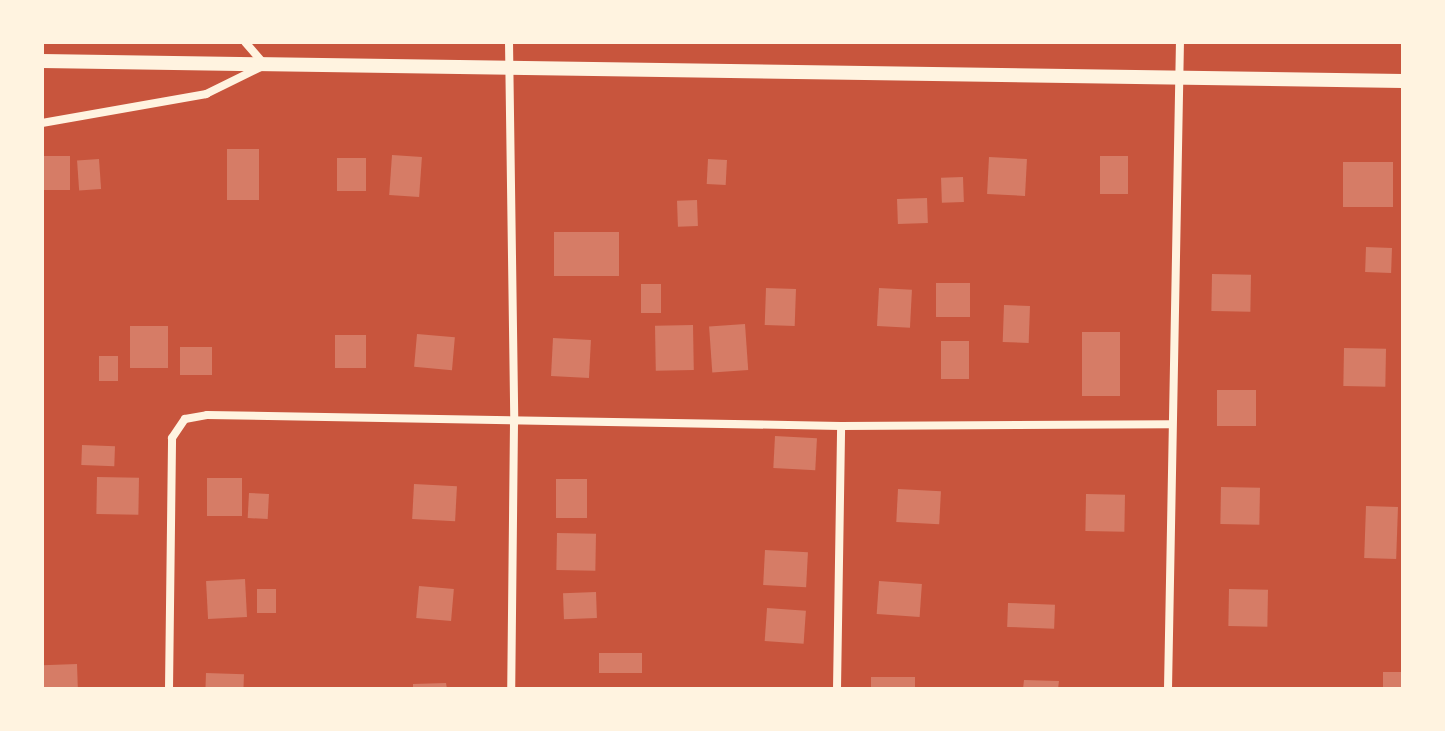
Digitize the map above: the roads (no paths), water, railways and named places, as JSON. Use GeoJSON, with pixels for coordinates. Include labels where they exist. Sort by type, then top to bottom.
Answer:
{"type":"FeatureCollection","features":[{"type":"Feature","properties":{"kind":"street"},"geometry":{"type":"LineString","coordinates":[[245,42],[265,65]]}},
{"type":"Feature","properties":{"kind":"street"},"geometry":{"type":"LineString","coordinates":[[509,42],[514,423],[511,689]]}},
{"type":"Feature","properties":{"kind":"street"},"geometry":{"type":"LineString","coordinates":[[1168,689],[1180,42]]}},
{"type":"Feature","properties":{"kind":"street"},"geometry":{"type":"LineString","coordinates":[[42,61],[1403,81]]}},
{"type":"Feature","properties":{"kind":"street"},"geometry":{"type":"LineString","coordinates":[[42,123],[206,94],[265,65]]}},
{"type":"Feature","properties":{"kind":"street"},"geometry":{"type":"LineString","coordinates":[[169,689],[172,438],[185,419],[207,415],[514,423],[841,426],[1171,424]]}},
{"type":"Feature","properties":{"kind":"street"},"geometry":{"type":"LineString","coordinates":[[837,689],[841,426]]}}]}
